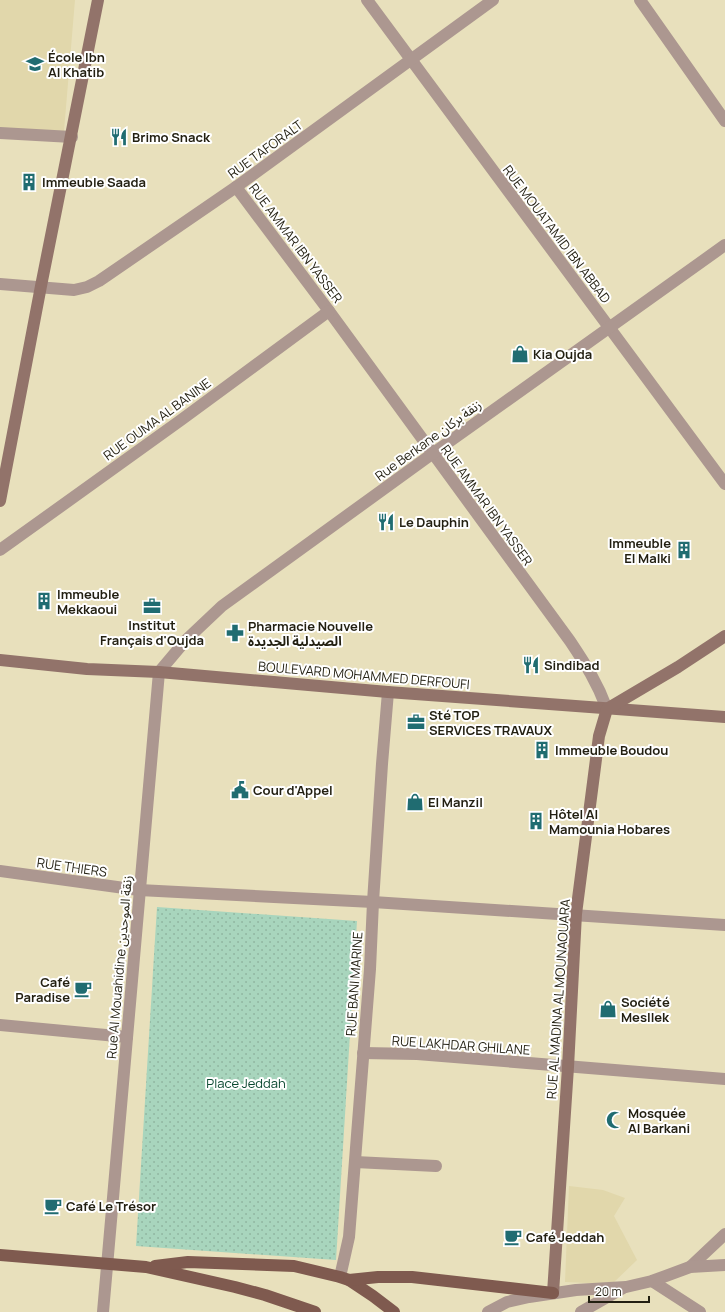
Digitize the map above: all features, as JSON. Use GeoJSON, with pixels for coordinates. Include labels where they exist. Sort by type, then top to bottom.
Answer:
{"type":"FeatureCollection","features":[{"type":"Feature","properties":{"kind":"main road"},"geometry":{"type":"LineString","coordinates":[[0,1255],[107,1265],[146,1267],[188,1262],[294,1266],[344,1278],[412,1277],[553,1293]]}},
{"type":"Feature","properties":{"kind":"main road"},"geometry":{"type":"LineString","coordinates":[[146,1267],[265,1295],[316,1312]]}},
{"type":"Feature","properties":{"kind":"main road"},"geometry":{"type":"LineString","coordinates":[[344,1278],[373,1296],[394,1312]]}},
{"type":"Feature","properties":{"kind":"street"},"geometry":{"type":"LineString","coordinates":[[0,501],[98,0]]}},
{"type":"Feature","properties":{"kind":"street","name":"RUE MOUATAMID IBN ABBAD"},"geometry":{"type":"LineString","coordinates":[[367,0],[725,484]]}},
{"type":"Feature","properties":{"kind":"street","name":"RUE TAFORALT"},"geometry":{"type":"LineString","coordinates":[[0,284],[41,286],[74,290],[87,287],[99,281],[236,187],[493,0]]}},
{"type":"Feature","properties":{"kind":"street"},"geometry":{"type":"LineString","coordinates":[[640,0],[725,121]]}},
{"type":"Feature","properties":{"kind":"street"},"geometry":{"type":"LineString","coordinates":[[0,133],[72,137]]}},
{"type":"Feature","properties":{"kind":"street","name":"RUE AMMAR IBN YASSER"},"geometry":{"type":"LineString","coordinates":[[236,187],[329,310],[585,663],[600,688],[607,709]]}},
{"type":"Feature","properties":{"kind":"street","name":"Rue Berkane زنقة بركان"},"geometry":{"type":"LineString","coordinates":[[159,672],[186,640],[222,606],[725,245]]}},
{"type":"Feature","properties":{"kind":"street","name":"RUE OUMA AL BANINE"},"geometry":{"type":"LineString","coordinates":[[0,550],[329,310]]}},
{"type":"Feature","properties":{"kind":"street"},"geometry":{"type":"LineString","coordinates":[[607,709],[678,667],[725,636]]}},
{"type":"Feature","properties":{"kind":"street","name":"BOULEVARD MOHAMMED DERFOUFI"},"geometry":{"type":"LineString","coordinates":[[0,660],[87,669],[159,672],[388,692],[725,717]]}},
{"type":"Feature","properties":{"kind":"street","name":"Rue Al Mouahidine زنقة الموحدين"},"geometry":{"type":"LineString","coordinates":[[103,1312],[159,672]]}},
{"type":"Feature","properties":{"kind":"street","name":"RUE BANI MARINE"},"geometry":{"type":"LineString","coordinates":[[344,1278],[349,1237],[370,969],[373,902],[388,692]]}},
{"type":"Feature","properties":{"kind":"street","name":"RUE AL MADINA AL MOUNAOUARA"},"geometry":{"type":"LineString","coordinates":[[553,1293],[568,1067],[576,914],[599,736],[607,709]]}},
{"type":"Feature","properties":{"kind":"street","name":"RUE THIERS"},"geometry":{"type":"LineString","coordinates":[[0,871],[139,890],[576,914],[725,925]]}},
{"type":"Feature","properties":{"kind":"street"},"geometry":{"type":"LineString","coordinates":[[0,1025],[127,1037]]}},
{"type":"Feature","properties":{"kind":"street","name":"RUE LAKHDAR GHILANE"},"geometry":{"type":"LineString","coordinates":[[363,1053],[417,1054],[725,1079]]}},
{"type":"Feature","properties":{"kind":"street"},"geometry":{"type":"LineString","coordinates":[[355,1162],[436,1166]]}},
{"type":"Feature","properties":{"kind":"street"},"geometry":{"type":"LineString","coordinates":[[690,1267],[725,1234]]}},
{"type":"Feature","properties":{"kind":"street"},"geometry":{"type":"LineString","coordinates":[[488,1312],[507,1302],[553,1293],[626,1286],[652,1281],[690,1267],[725,1265]]}},
{"type":"Feature","properties":{"kind":"street"},"geometry":{"type":"LineString","coordinates":[[652,1281],[700,1312]]}},
{"type":"Feature","properties":{"kind":"street"},"geometry":{"type":"LineString","coordinates":[[581,1312],[626,1286]]}},
{"type":"Feature","properties":{"kind":"shaded area","name":"École Ibn Al Khatib"},"geometry":{"type":"Polygon","coordinates":[[[0,0],[75,0],[64,131],[0,128],[0,0]]]}},
{"type":"Feature","properties":{"kind":"shaded area"},"geometry":{"type":"Polygon","coordinates":[[[569,1186],[603,1190],[625,1198],[614,1216],[637,1260],[612,1284],[565,1282],[569,1186]]]}},
{"type":"Feature","properties":{"kind":"green space","name":"Place Jeddah"},"geometry":{"type":"Polygon","coordinates":[[[157,907],[357,921],[336,1260],[136,1246],[157,907]]]}},
{"type":"Feature","properties":{"kind":"place","name":"École Ibn Al Khatib"},"geometry":{"type":"Point","coordinates":[35,64]}},
{"type":"Feature","properties":{"kind":"place","name":"Brimo Snack"},"geometry":{"type":"Point","coordinates":[119,137]}},
{"type":"Feature","properties":{"kind":"place","name":"Immeuble Saada"},"geometry":{"type":"Point","coordinates":[29,182]}},
{"type":"Feature","properties":{"kind":"place","name":"Kia Oujda"},"geometry":{"type":"Point","coordinates":[520,354]}},
{"type":"Feature","properties":{"kind":"place","name":"Le Dauphin"},"geometry":{"type":"Point","coordinates":[386,522]}},
{"type":"Feature","properties":{"kind":"place","name":"Immeuble El Malki"},"geometry":{"type":"Point","coordinates":[684,550]}},
{"type":"Feature","properties":{"kind":"place","name":"Immeuble Mekkaoui"},"geometry":{"type":"Point","coordinates":[44,601]}},
{"type":"Feature","properties":{"kind":"place","name":"Institut Français d'Oujda"},"geometry":{"type":"Point","coordinates":[152,606]}},
{"type":"Feature","properties":{"kind":"place","name":"Pharmacie Nouvelle الصيدلية الجديدة"},"geometry":{"type":"Point","coordinates":[235,633]}},
{"type":"Feature","properties":{"kind":"place","name":"Sindibad"},"geometry":{"type":"Point","coordinates":[531,665]}},
{"type":"Feature","properties":{"kind":"place","name":"Sté TOP SERVICES TRAVAUX"},"geometry":{"type":"Point","coordinates":[416,722]}},
{"type":"Feature","properties":{"kind":"place","name":"Immeuble Boudou"},"geometry":{"type":"Point","coordinates":[542,750]}},
{"type":"Feature","properties":{"kind":"place","name":"Cour d'Appel"},"geometry":{"type":"Point","coordinates":[240,790]}},
{"type":"Feature","properties":{"kind":"place","name":"El Manzil"},"geometry":{"type":"Point","coordinates":[415,802]}},
{"type":"Feature","properties":{"kind":"place","name":"Hôtel Al Mamounia Hobares"},"geometry":{"type":"Point","coordinates":[536,821]}},
{"type":"Feature","properties":{"kind":"place","name":"Café Paradise"},"geometry":{"type":"Point","coordinates":[83,989]}},
{"type":"Feature","properties":{"kind":"place","name":"Société Mesllek"},"geometry":{"type":"Point","coordinates":[608,1009]}},
{"type":"Feature","properties":{"kind":"place","name":"Mosquée Al Barkani"},"geometry":{"type":"Point","coordinates":[615,1120]}},
{"type":"Feature","properties":{"kind":"place","name":"Café Le Trésor"},"geometry":{"type":"Point","coordinates":[53,1206]}},
{"type":"Feature","properties":{"kind":"place","name":"Café Jeddah"},"geometry":{"type":"Point","coordinates":[513,1237]}}]}
